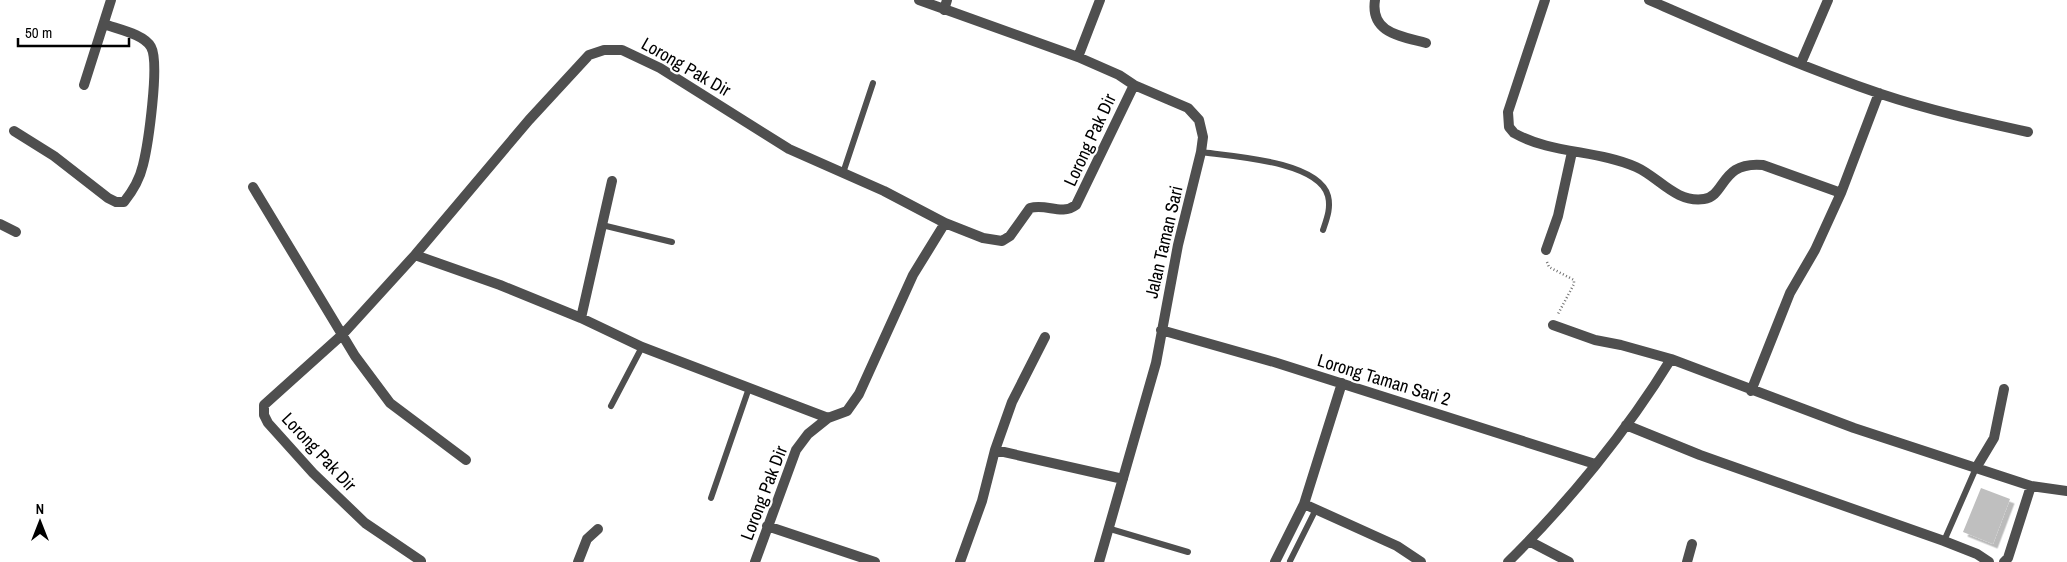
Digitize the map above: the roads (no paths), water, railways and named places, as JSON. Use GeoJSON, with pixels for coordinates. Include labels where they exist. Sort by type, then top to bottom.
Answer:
{"type":"FeatureCollection","features":[{"type":"Feature","properties":{"kind":"street"},"geometry":{"type":"LineString","coordinates":[[84,85],[111,0]]}},
{"type":"Feature","properties":{"kind":"street","name":"Jalan Taman Sari"},"geometry":{"type":"LineString","coordinates":[[919,0],[945,5],[1078,57],[1119,75],[1134,85],[1188,108],[1199,120],[1203,138],[1201,152],[1178,245],[1156,363],[1107,528],[1099,562]]}},
{"type":"Feature","properties":{"kind":"street"},"geometry":{"type":"LineString","coordinates":[[1078,57],[1100,0]]}},
{"type":"Feature","properties":{"kind":"street"},"geometry":{"type":"LineString","coordinates":[[1375,0],[1374,13],[1382,28],[1390,34],[1426,43]]}},
{"type":"Feature","properties":{"kind":"street"},"geometry":{"type":"LineString","coordinates":[[1545,0],[1508,112],[1508,120],[1514,133],[1521,137],[1572,152],[1637,167],[1679,195],[1695,200],[1707,199],[1719,188],[1731,171],[1752,164],[1763,165],[1841,193]]}},
{"type":"Feature","properties":{"kind":"street"},"geometry":{"type":"LineString","coordinates":[[1649,0],[1879,93],[1941,112],[2028,132]]}},
{"type":"Feature","properties":{"kind":"street"},"geometry":{"type":"LineString","coordinates":[[1801,63],[1828,0]]}},
{"type":"Feature","properties":{"kind":"street"},"geometry":{"type":"LineString","coordinates":[[14,131],[54,156],[108,198],[116,202],[124,202],[131,194],[143,166],[148,134],[154,64],[151,47],[140,38],[104,24]]}},
{"type":"Feature","properties":{"kind":"street","name":"Lorong Pak Dir"},"geometry":{"type":"LineString","coordinates":[[422,560],[365,523],[313,473],[268,423],[264,415],[264,405],[343,334],[415,255],[542,105],[589,55],[604,50],[622,50],[660,68],[789,149],[884,191],[945,223],[984,238],[1002,241],[1010,236],[1030,208],[1037,206],[1059,211],[1069,210],[1076,205],[1134,85]]}},
{"type":"Feature","properties":{"kind":"street"},"geometry":{"type":"LineString","coordinates":[[1751,391],[1790,293],[1815,250],[1841,193],[1879,93]]}},
{"type":"Feature","properties":{"kind":"street"},"geometry":{"type":"LineString","coordinates":[[1546,250],[1558,216],[1572,152]]}},
{"type":"Feature","properties":{"kind":"street"},"geometry":{"type":"LineString","coordinates":[[582,318],[612,181]]}},
{"type":"Feature","properties":{"kind":"street"},"geometry":{"type":"LineString","coordinates":[[253,187],[355,356],[390,403],[466,460]]}},
{"type":"Feature","properties":{"kind":"street","name":"Lorong Pak Dir"},"geometry":{"type":"LineString","coordinates":[[755,562],[796,450],[808,434],[828,418],[847,411],[859,394],[913,275],[945,223]]}},
{"type":"Feature","properties":{"kind":"street"},"geometry":{"type":"LineString","coordinates":[[0,224],[16,232]]}},
{"type":"Feature","properties":{"kind":"street"},"geometry":{"type":"LineString","coordinates":[[415,255],[500,285],[582,318],[642,347],[828,418]]}},
{"type":"Feature","properties":{"kind":"street"},"geometry":{"type":"LineString","coordinates":[[1553,325],[1582,336],[1671,359],[1751,391],[2031,486],[2067,491]]}},
{"type":"Feature","properties":{"kind":"street","name":"Lorong Taman Sari 2"},"geometry":{"type":"LineString","coordinates":[[1161,330],[1342,384],[1595,464]]}},
{"type":"Feature","properties":{"kind":"street"},"geometry":{"type":"LineString","coordinates":[[960,562],[982,501],[994,450],[1012,402],[1045,337]]}},
{"type":"Feature","properties":{"kind":"street"},"geometry":{"type":"LineString","coordinates":[[1508,562],[1529,541],[1595,464],[1649,396],[1671,359]]}},
{"type":"Feature","properties":{"kind":"street"},"geometry":{"type":"LineString","coordinates":[[1275,562],[1304,504],[1342,384]]}},
{"type":"Feature","properties":{"kind":"street"},"geometry":{"type":"LineString","coordinates":[[1976,468],[1994,438],[2004,389]]}},
{"type":"Feature","properties":{"kind":"street"},"geometry":{"type":"LineString","coordinates":[[1626,425],[1700,455],[1944,541],[1977,554],[1989,562]]}},
{"type":"Feature","properties":{"kind":"street"},"geometry":{"type":"LineString","coordinates":[[994,450],[1123,479]]}},
{"type":"Feature","properties":{"kind":"street"},"geometry":{"type":"LineString","coordinates":[[2004,562],[2008,558],[2031,486]]}},
{"type":"Feature","properties":{"kind":"street"},"geometry":{"type":"LineString","coordinates":[[1304,504],[1397,546],[1421,562]]}},
{"type":"Feature","properties":{"kind":"street"},"geometry":{"type":"LineString","coordinates":[[767,526],[875,562]]}},
{"type":"Feature","properties":{"kind":"street"},"geometry":{"type":"LineString","coordinates":[[578,562],[587,539],[598,528]]}},
{"type":"Feature","properties":{"kind":"street"},"geometry":{"type":"LineString","coordinates":[[1529,541],[1569,562]]}},
{"type":"Feature","properties":{"kind":"street"},"geometry":{"type":"LineString","coordinates":[[1687,562],[1692,544]]}},
{"type":"Feature","properties":{"kind":"lane"},"geometry":{"type":"LineString","coordinates":[[843,173],[872,83]]}},
{"type":"Feature","properties":{"kind":"lane"},"geometry":{"type":"LineString","coordinates":[[1201,152],[1271,161],[1297,170],[1319,182],[1328,194],[1329,211],[1323,230]]}},
{"type":"Feature","properties":{"kind":"lane"},"geometry":{"type":"LineString","coordinates":[[602,225],[672,242]]}},
{"type":"Feature","properties":{"kind":"lane"},"geometry":{"type":"LineString","coordinates":[[611,406],[642,347]]}},
{"type":"Feature","properties":{"kind":"lane"},"geometry":{"type":"LineString","coordinates":[[711,498],[748,388]]}},
{"type":"Feature","properties":{"kind":"lane"},"geometry":{"type":"LineString","coordinates":[[1944,541],[1976,468]]}},
{"type":"Feature","properties":{"kind":"lane"},"geometry":{"type":"LineString","coordinates":[[1290,561],[1316,511]]}},
{"type":"Feature","properties":{"kind":"lane"},"geometry":{"type":"LineString","coordinates":[[1107,528],[1188,552]]}}]}
